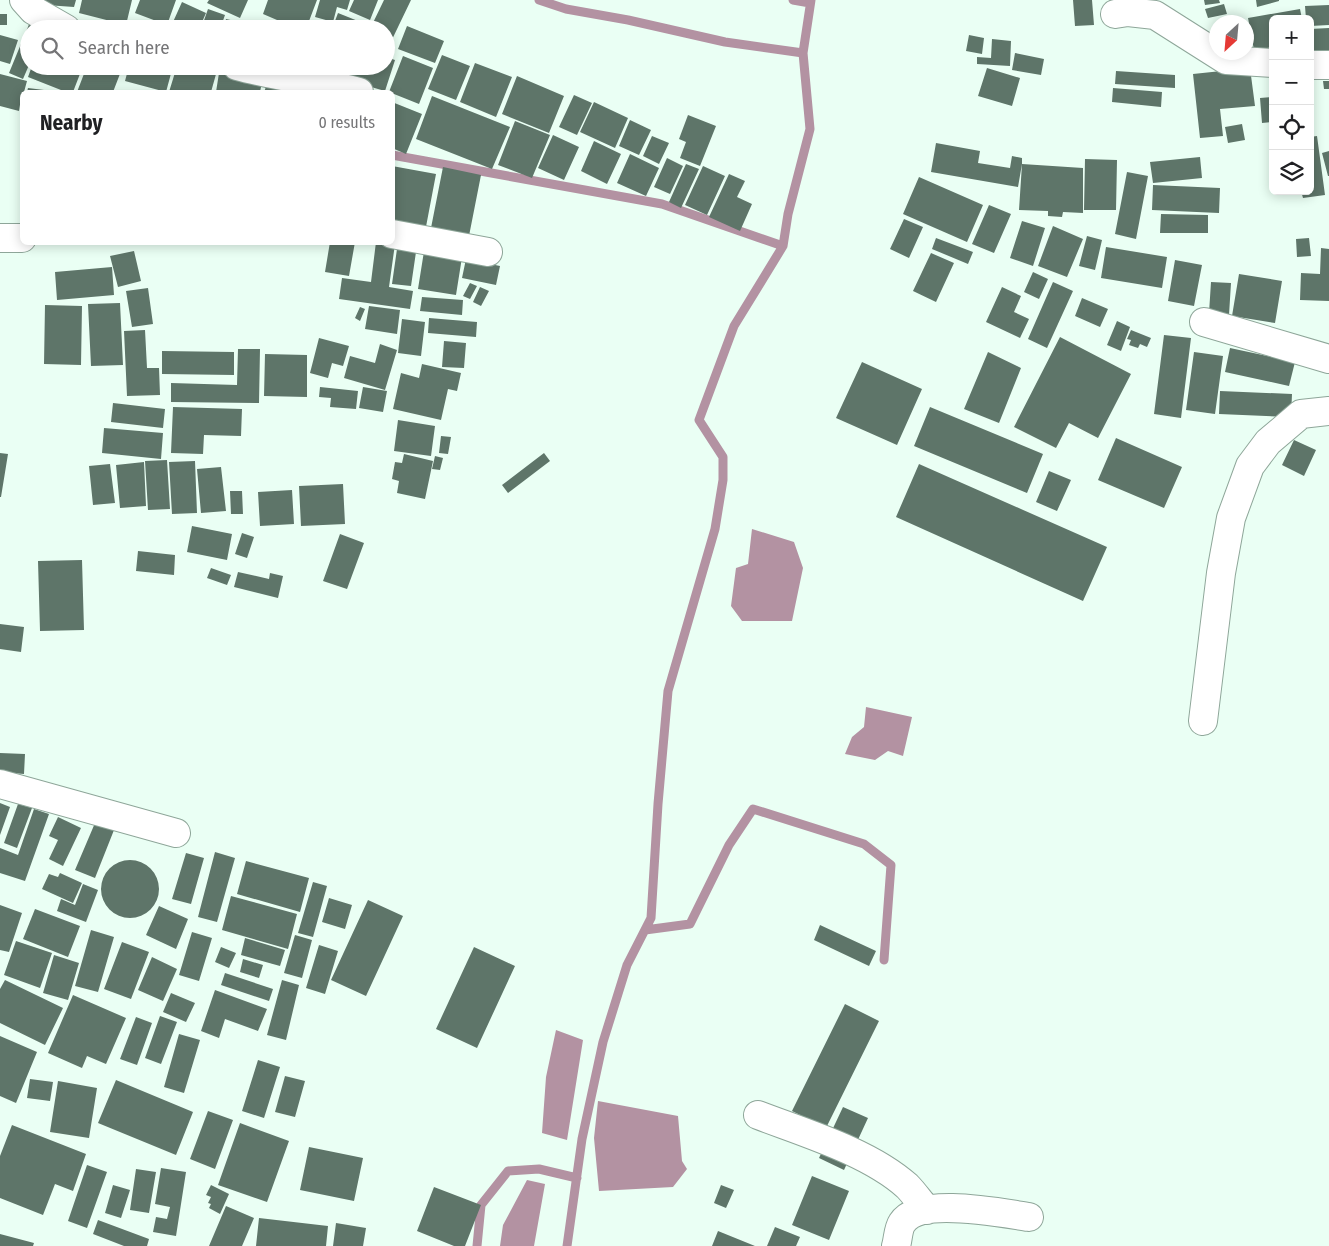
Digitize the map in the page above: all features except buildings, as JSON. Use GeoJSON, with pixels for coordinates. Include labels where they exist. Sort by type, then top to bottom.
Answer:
{"type":"FeatureCollection","features":[{"type":"Feature","properties":{"kind":"street"},"geometry":{"type":"LineString","coordinates":[[24,0],[33,10],[50,20]]}},
{"type":"Feature","properties":{"kind":"street"},"geometry":{"type":"LineString","coordinates":[[1115,14],[1128,12],[1155,15],[1226,60],[1269,64]]}},
{"type":"Feature","properties":{"kind":"street"},"geometry":{"type":"LineString","coordinates":[[1314,65],[1329,65]]}},
{"type":"Feature","properties":{"kind":"street"},"geometry":{"type":"LineString","coordinates":[[272,75],[330,84],[351,90]]}},
{"type":"Feature","properties":{"kind":"street"},"geometry":{"type":"LineString","coordinates":[[395,235],[488,252]]}},
{"type":"Feature","properties":{"kind":"street"},"geometry":{"type":"LineString","coordinates":[[0,238],[20,238]]}},
{"type":"Feature","properties":{"kind":"street"},"geometry":{"type":"LineString","coordinates":[[1204,322],[1329,359]]}},
{"type":"Feature","properties":{"kind":"street"},"geometry":{"type":"LineString","coordinates":[[1202,721],[1220,573],[1231,518],[1250,466],[1268,442],[1301,414],[1329,412]]}},
{"type":"Feature","properties":{"kind":"street"},"geometry":{"type":"LineString","coordinates":[[0,784],[176,833]]}},
{"type":"Feature","properties":{"kind":"street"},"geometry":{"type":"LineString","coordinates":[[758,1115],[825,1140],[874,1162],[907,1186],[927,1210]]}},
{"type":"Feature","properties":{"kind":"street"},"geometry":{"type":"LineString","coordinates":[[896,1246],[902,1224],[912,1214],[927,1210],[950,1207],[1029,1216]]}},
{"type":"Feature","properties":{"kind":"shaded area"},"geometry":{"type":"Polygon","coordinates":[[[752,529],[794,542],[803,568],[792,621],[742,621],[731,606],[736,568],[748,564],[752,529]]]}},
{"type":"Feature","properties":{"kind":"shaded area"},"geometry":{"type":"Polygon","coordinates":[[[866,707],[912,717],[903,756],[888,751],[875,760],[845,754],[852,737],[864,727],[866,707]]]}},
{"type":"Feature","properties":{"kind":"shaded area"},"geometry":{"type":"Polygon","coordinates":[[[556,1030],[583,1040],[567,1140],[542,1133],[546,1077],[556,1030]]]}},
{"type":"Feature","properties":{"kind":"shaded area"},"geometry":{"type":"Polygon","coordinates":[[[598,1101],[678,1116],[682,1161],[687,1169],[673,1187],[599,1191],[594,1138],[598,1101]]]}},
{"type":"Feature","properties":{"kind":"shaded area"},"geometry":{"type":"Polygon","coordinates":[[[527,1180],[545,1184],[534,1246],[500,1246],[503,1225],[527,1180]]]}},
{"type":"Feature","properties":{"kind":"waterway"},"geometry":{"type":"LineString","coordinates":[[539,0],[566,9],[628,20],[725,42],[803,53]]}},
{"type":"Feature","properties":{"kind":"waterway"},"geometry":{"type":"LineString","coordinates":[[793,0],[810,3]]}},
{"type":"Feature","properties":{"kind":"waterway"},"geometry":{"type":"LineString","coordinates":[[567,1246],[582,1139],[603,1042],[627,965],[651,918],[658,804],[668,691],[715,529],[723,480],[723,457],[699,420],[734,326],[783,246],[788,214],[810,129],[803,53],[811,0]]}},
{"type":"Feature","properties":{"kind":"waterway"},"geometry":{"type":"LineString","coordinates":[[395,156],[662,204],[783,246]]}},
{"type":"Feature","properties":{"kind":"waterway"},"geometry":{"type":"LineString","coordinates":[[645,930],[690,924],[729,845],[753,809],[864,844],[891,865],[884,960]]}},
{"type":"Feature","properties":{"kind":"waterway"},"geometry":{"type":"LineString","coordinates":[[477,1246],[481,1205],[508,1171],[539,1169],[577,1178]]}}]}
